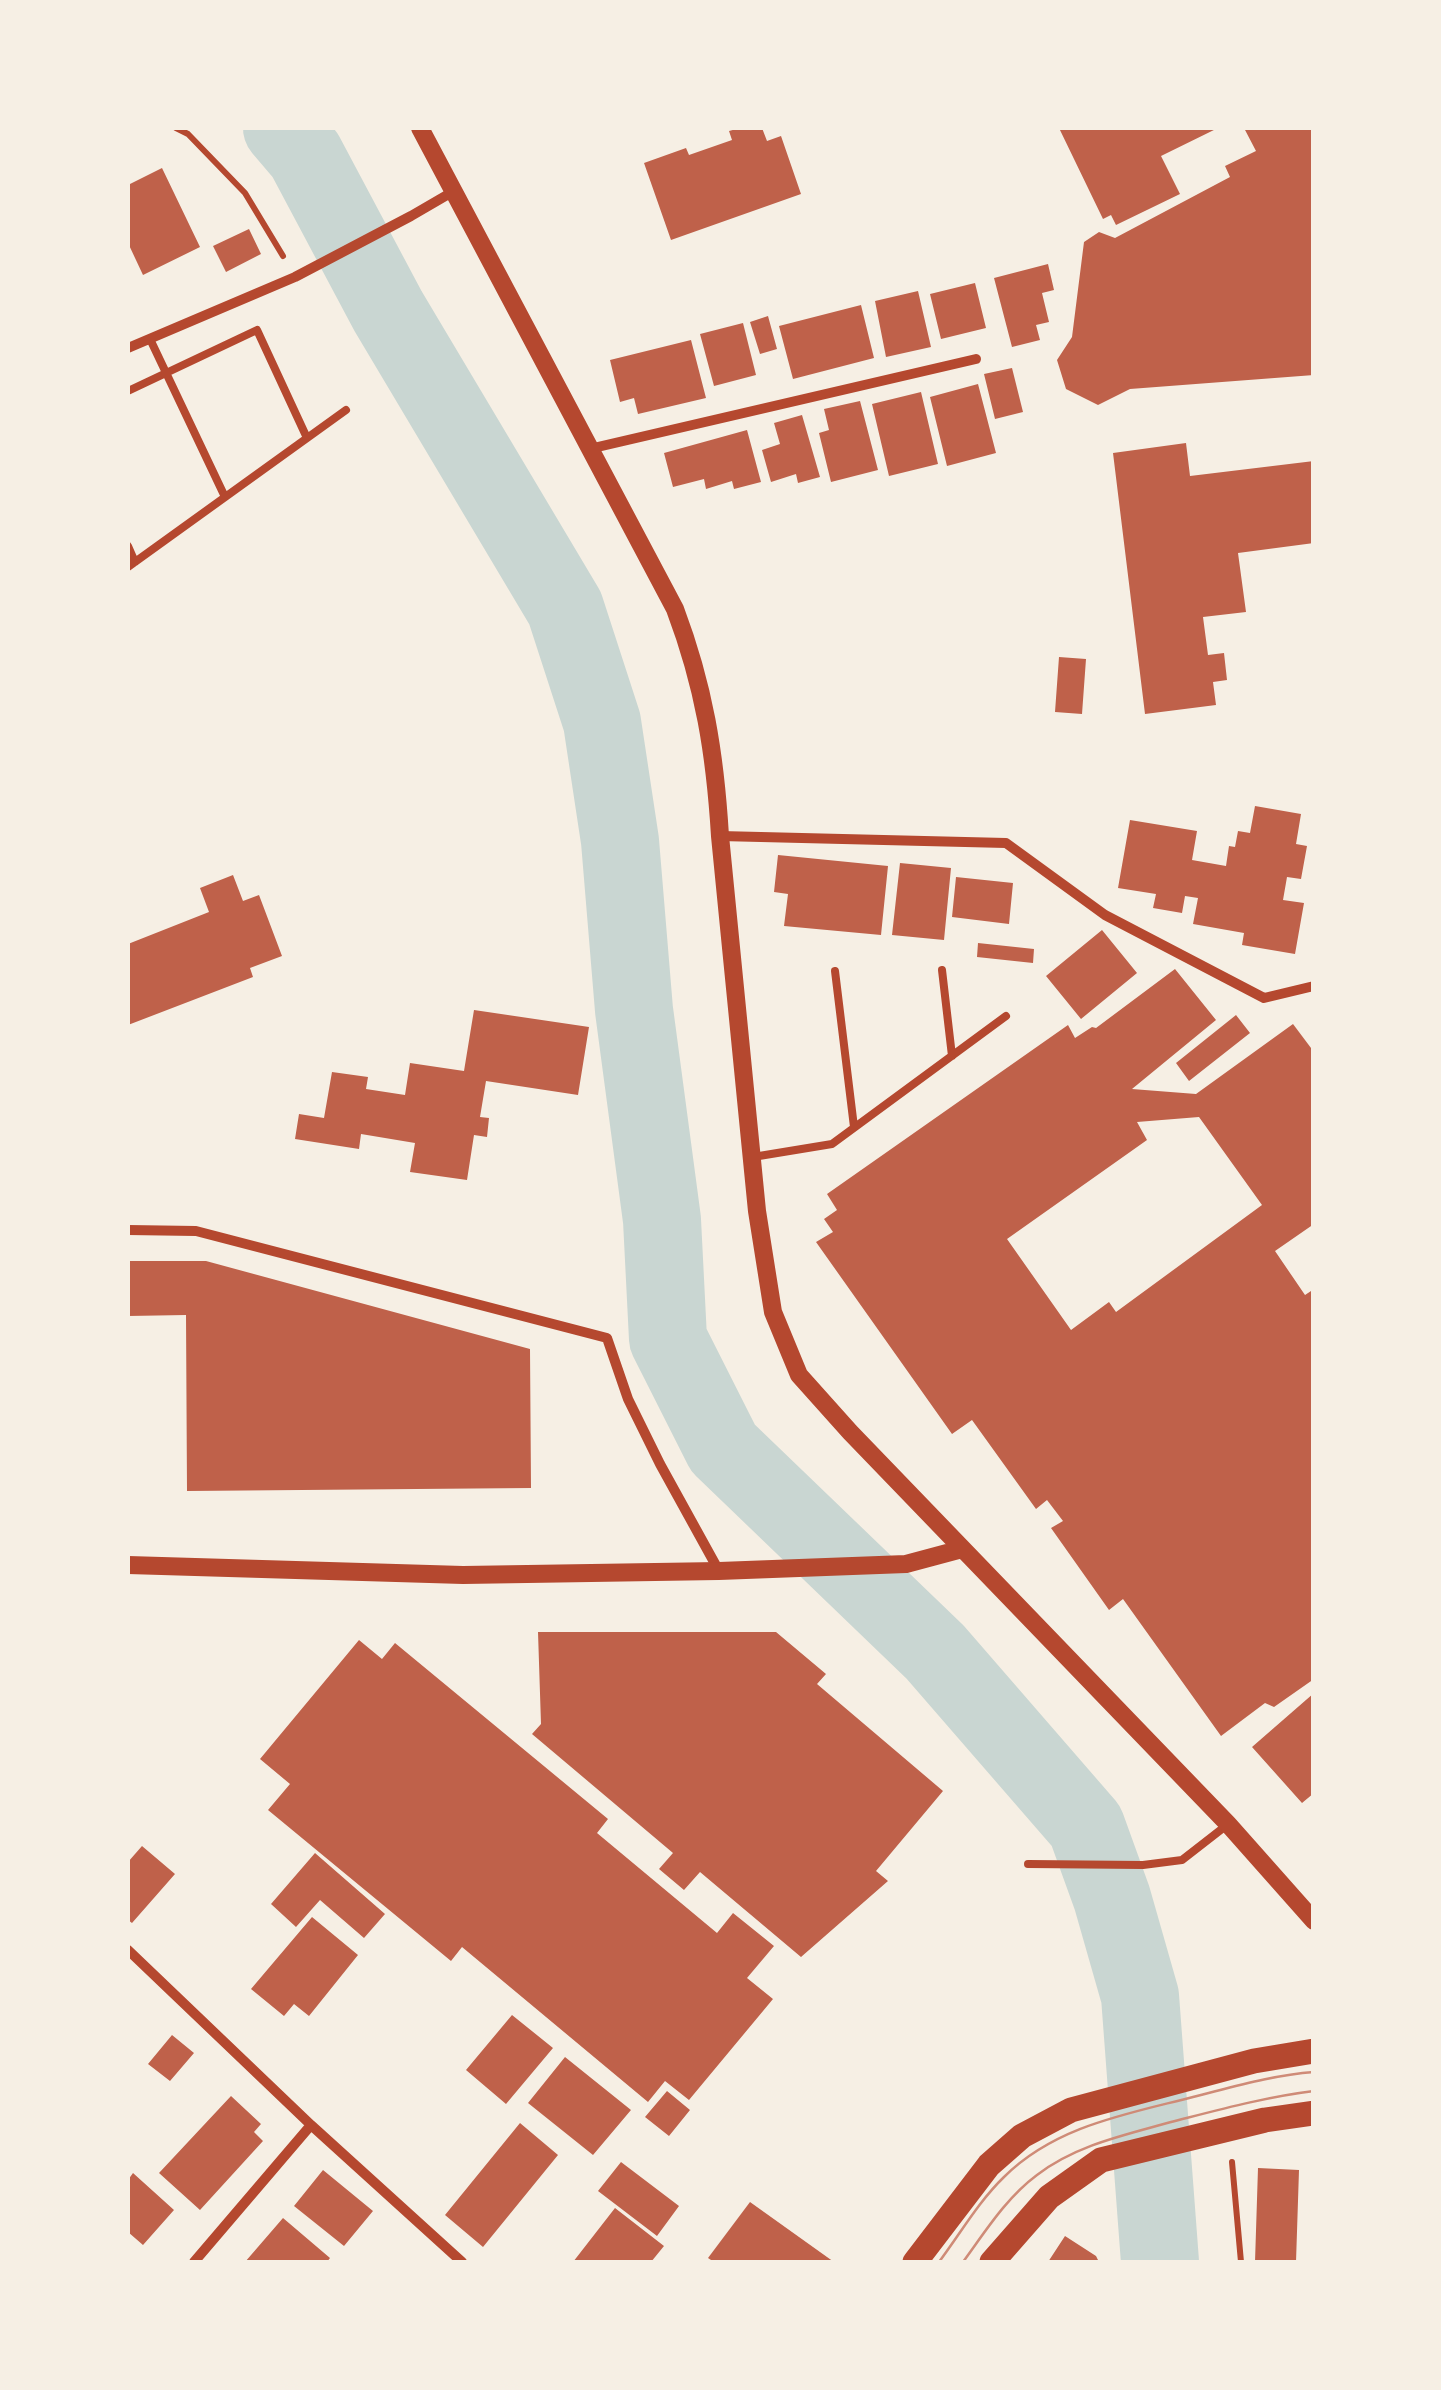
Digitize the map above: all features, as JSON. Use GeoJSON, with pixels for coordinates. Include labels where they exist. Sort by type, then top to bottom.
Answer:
{"type":"FeatureCollection","features":[{"type":"Feature","properties":{"kind":"main road"},"geometry":{"type":"LineString","coordinates":[[915,2262],[1004,2150],[1071,2110],[1254,2061],[1314,2051]]}},
{"type":"Feature","properties":{"kind":"main road"},"geometry":{"type":"LineString","coordinates":[[992,2262],[1049,2198],[1101,2160],[1265,2120],[1314,2113]]}},
{"type":"Feature","properties":{"kind":"street"},"geometry":{"type":"LineString","coordinates":[[422,128],[675,608],[693,657],[712,745],[752,1157],[772,1312],[799,1374],[850,1432],[1228,1824],[1314,1921]]}},
{"type":"Feature","properties":{"kind":"street"},"geometry":{"type":"LineString","coordinates":[[128,348],[295,277],[454,191]]}},
{"type":"Feature","properties":{"kind":"street"},"geometry":{"type":"LineString","coordinates":[[589,449],[976,359]]}},
{"type":"Feature","properties":{"kind":"street"},"geometry":{"type":"LineString","coordinates":[[720,836],[1006,843],[1105,915],[1264,998],[1314,986]]}},
{"type":"Feature","properties":{"kind":"street"},"geometry":{"type":"LineString","coordinates":[[128,1230],[196,1231],[607,1338],[628,1399],[719,1571]]}},
{"type":"Feature","properties":{"kind":"street"},"geometry":{"type":"LineString","coordinates":[[128,1565],[463,1575],[719,1571],[906,1564],[962,1549]]}},
{"type":"Feature","properties":{"kind":"street"},"geometry":{"type":"LineString","coordinates":[[128,1950],[462,2262]]}},
{"type":"Feature","properties":{"kind":"street"},"geometry":{"type":"LineString","coordinates":[[194,2262],[311,2125]]}},
{"type":"Feature","properties":{"kind":"lane"},"geometry":{"type":"LineString","coordinates":[[128,390],[257,330],[307,438]]}},
{"type":"Feature","properties":{"kind":"lane"},"geometry":{"type":"LineString","coordinates":[[150,339],[225,497]]}},
{"type":"Feature","properties":{"kind":"lane"},"geometry":{"type":"LineString","coordinates":[[128,546],[131,564],[346,410]]}},
{"type":"Feature","properties":{"kind":"lane"},"geometry":{"type":"LineString","coordinates":[[942,970],[952,1056]]}},
{"type":"Feature","properties":{"kind":"lane"},"geometry":{"type":"LineString","coordinates":[[834,971],[854,1127]]}},
{"type":"Feature","properties":{"kind":"lane"},"geometry":{"type":"LineString","coordinates":[[752,1157],[832,1144],[1006,1016]]}},
{"type":"Feature","properties":{"kind":"lane"},"geometry":{"type":"LineString","coordinates":[[1028,1864],[1144,1865],[1182,1860],[1228,1824]]}},
{"type":"Feature","properties":{"kind":"path"},"geometry":{"type":"LineString","coordinates":[[176,128],[188,134],[245,193],[295,277]]}},
{"type":"Feature","properties":{"kind":"path"},"geometry":{"type":"LineString","coordinates":[[1232,2162],[1241,2262]]}},
{"type":"Feature","properties":{"kind":"building"},"geometry":{"type":"Polygon","coordinates":[[[762,128],[767,141],[781,136],[801,194],[671,240],[644,163],[686,148],[689,155],[732,140],[729,131],[762,128]]]}},
{"type":"Feature","properties":{"kind":"building"},"geometry":{"type":"Polygon","coordinates":[[[1059,128],[1218,128],[1161,156],[1180,194],[1116,225],[1111,215],[1103,219],[1059,128]]]}},
{"type":"Feature","properties":{"kind":"building"},"geometry":{"type":"Polygon","coordinates":[[[1244,128],[1314,128],[1314,375],[1130,389],[1098,405],[1066,389],[1057,360],[1072,337],[1084,242],[1099,232],[1115,238],[1230,177],[1225,166],[1256,151],[1244,128]]]}},
{"type":"Feature","properties":{"kind":"building"},"geometry":{"type":"Polygon","coordinates":[[[162,168],[200,247],[143,275],[128,243],[128,185],[162,168]]]}},
{"type":"Feature","properties":{"kind":"building"},"geometry":{"type":"Polygon","coordinates":[[[249,229],[261,254],[226,272],[213,246],[249,229]]]}},
{"type":"Feature","properties":{"kind":"building"},"geometry":{"type":"Polygon","coordinates":[[[1048,264],[1054,290],[1042,293],[1049,322],[1036,325],[1040,340],[1012,347],[994,278],[1048,264]]]}},
{"type":"Feature","properties":{"kind":"building"},"geometry":{"type":"Polygon","coordinates":[[[975,283],[986,328],[941,339],[930,294],[975,283]]]}},
{"type":"Feature","properties":{"kind":"building"},"geometry":{"type":"Polygon","coordinates":[[[918,291],[931,347],[886,357],[875,301],[918,291]]]}},
{"type":"Feature","properties":{"kind":"building"},"geometry":{"type":"Polygon","coordinates":[[[861,305],[874,358],[793,379],[779,326],[861,305]]]}},
{"type":"Feature","properties":{"kind":"building"},"geometry":{"type":"Polygon","coordinates":[[[768,316],[777,349],[760,354],[750,322],[768,316]]]}},
{"type":"Feature","properties":{"kind":"building"},"geometry":{"type":"Polygon","coordinates":[[[743,323],[756,375],[714,386],[700,334],[743,323]]]}},
{"type":"Feature","properties":{"kind":"building"},"geometry":{"type":"Polygon","coordinates":[[[691,340],[706,398],[638,414],[634,398],[620,402],[610,360],[691,340]]]}},
{"type":"Feature","properties":{"kind":"building"},"geometry":{"type":"Polygon","coordinates":[[[1012,368],[1023,412],[995,419],[984,374],[1012,368]]]}},
{"type":"Feature","properties":{"kind":"building"},"geometry":{"type":"Polygon","coordinates":[[[978,384],[996,453],[947,466],[930,397],[978,384]]]}},
{"type":"Feature","properties":{"kind":"building"},"geometry":{"type":"Polygon","coordinates":[[[921,392],[938,464],[889,476],[872,404],[921,392]]]}},
{"type":"Feature","properties":{"kind":"building"},"geometry":{"type":"Polygon","coordinates":[[[860,401],[878,470],[831,482],[819,433],[829,430],[824,409],[860,401]]]}},
{"type":"Feature","properties":{"kind":"building"},"geometry":{"type":"Polygon","coordinates":[[[802,415],[820,477],[798,483],[796,474],[771,482],[762,450],[780,444],[774,423],[802,415]]]}},
{"type":"Feature","properties":{"kind":"building"},"geometry":{"type":"Polygon","coordinates":[[[747,430],[761,482],[734,489],[732,481],[706,489],[704,479],[673,487],[664,453],[747,430]]]}},
{"type":"Feature","properties":{"kind":"building"},"geometry":{"type":"Polygon","coordinates":[[[1186,443],[1190,476],[1314,461],[1314,543],[1238,553],[1246,612],[1203,617],[1208,655],[1224,653],[1227,680],[1213,682],[1216,705],[1145,714],[1113,453],[1186,443]]]}},
{"type":"Feature","properties":{"kind":"building"},"geometry":{"type":"Polygon","coordinates":[[[1059,657],[1086,659],[1082,714],[1055,712],[1059,657]]]}},
{"type":"Feature","properties":{"kind":"building"},"geometry":{"type":"Polygon","coordinates":[[[1255,806],[1301,814],[1296,844],[1307,846],[1301,879],[1287,877],[1283,900],[1304,903],[1295,954],[1242,945],[1244,933],[1193,924],[1198,898],[1185,896],[1182,913],[1153,908],[1156,894],[1118,888],[1130,820],[1197,831],[1192,860],[1226,866],[1229,846],[1235,847],[1238,831],[1250,833],[1255,806]]]}},
{"type":"Feature","properties":{"kind":"building"},"geometry":{"type":"Polygon","coordinates":[[[778,855],[888,866],[881,935],[784,926],[788,894],[774,892],[778,855]]]}},
{"type":"Feature","properties":{"kind":"building"},"geometry":{"type":"Polygon","coordinates":[[[900,863],[951,868],[944,940],[892,935],[900,863]]]}},
{"type":"Feature","properties":{"kind":"building"},"geometry":{"type":"Polygon","coordinates":[[[233,875],[243,901],[259,895],[282,956],[250,968],[253,977],[128,1025],[128,944],[209,912],[200,888],[233,875]]]}},
{"type":"Feature","properties":{"kind":"building"},"geometry":{"type":"Polygon","coordinates":[[[956,877],[1013,883],[1009,924],[952,917],[956,877]]]}},
{"type":"Feature","properties":{"kind":"building"},"geometry":{"type":"Polygon","coordinates":[[[1102,930],[1137,973],[1081,1019],[1046,976],[1102,930]]]}},
{"type":"Feature","properties":{"kind":"building"},"geometry":{"type":"Polygon","coordinates":[[[978,943],[1034,949],[1033,963],[977,957],[978,943]]]}},
{"type":"Feature","properties":{"kind":"building"},"geometry":{"type":"Polygon","coordinates":[[[1175,969],[1216,1020],[1132,1089],[1196,1094],[1293,1024],[1314,1052],[1314,1224],[1275,1251],[1305,1295],[1314,1289],[1314,1679],[1274,1707],[1265,1703],[1221,1736],[1123,1599],[1109,1610],[1051,1528],[1063,1521],[1047,1500],[1036,1509],[972,1420],[952,1434],[816,1242],[833,1232],[824,1219],[837,1210],[827,1194],[1068,1025],[1075,1038],[1096,1028],[1175,969]],[[1199,1117],[1137,1122],[1147,1140],[1007,1239],[1071,1330],[1109,1302],[1116,1312],[1262,1205],[1199,1117]]]}},
{"type":"Feature","properties":{"kind":"building"},"geometry":{"type":"Polygon","coordinates":[[[474,1010],[589,1027],[578,1095],[486,1081],[480,1117],[489,1118],[487,1137],[474,1135],[467,1180],[410,1172],[415,1143],[361,1134],[359,1149],[295,1139],[299,1114],[324,1118],[332,1072],[368,1077],[366,1089],[405,1095],[410,1063],[464,1071],[474,1010]]]}},
{"type":"Feature","properties":{"kind":"building"},"geometry":{"type":"Polygon","coordinates":[[[1236,1015],[1250,1033],[1189,1081],[1176,1063],[1236,1015]]]}},
{"type":"Feature","properties":{"kind":"building"},"geometry":{"type":"Polygon","coordinates":[[[128,1261],[206,1261],[530,1349],[531,1488],[187,1491],[186,1315],[128,1316],[128,1261]]]}},
{"type":"Feature","properties":{"kind":"building"},"geometry":{"type":"Polygon","coordinates":[[[538,1632],[776,1632],[826,1674],[817,1684],[943,1791],[876,1871],[888,1881],[801,1957],[700,1872],[684,1890],[659,1869],[673,1853],[532,1734],[541,1724],[538,1632]]]}},
{"type":"Feature","properties":{"kind":"building"},"geometry":{"type":"Polygon","coordinates":[[[359,1640],[382,1659],[395,1643],[608,1819],[597,1833],[717,1933],[733,1913],[774,1946],[747,1978],[773,1999],[689,2100],[665,2081],[648,2102],[462,1947],[451,1961],[268,1810],[290,1784],[260,1759],[359,1640]]]}},
{"type":"Feature","properties":{"kind":"building"},"geometry":{"type":"Polygon","coordinates":[[[1314,1693],[1314,1793],[1302,1803],[1252,1747],[1314,1693]]]}},
{"type":"Feature","properties":{"kind":"building"},"geometry":{"type":"Polygon","coordinates":[[[142,1846],[175,1874],[132,1923],[128,1920],[128,1862],[142,1846]]]}},
{"type":"Feature","properties":{"kind":"building"},"geometry":{"type":"Polygon","coordinates":[[[315,1853],[385,1914],[364,1938],[320,1900],[296,1927],[271,1904],[315,1853]]]}},
{"type":"Feature","properties":{"kind":"building"},"geometry":{"type":"Polygon","coordinates":[[[312,1917],[358,1955],[309,2016],[294,2004],[284,2016],[251,1989],[312,1917]]]}},
{"type":"Feature","properties":{"kind":"building"},"geometry":{"type":"Polygon","coordinates":[[[512,2015],[553,2048],[506,2104],[466,2070],[512,2015]]]}},
{"type":"Feature","properties":{"kind":"building"},"geometry":{"type":"Polygon","coordinates":[[[172,2035],[194,2053],[170,2081],[148,2064],[172,2035]]]}},
{"type":"Feature","properties":{"kind":"building"},"geometry":{"type":"Polygon","coordinates":[[[565,2057],[631,2110],[593,2155],[528,2103],[565,2057]]]}},
{"type":"Feature","properties":{"kind":"building"},"geometry":{"type":"Polygon","coordinates":[[[667,2091],[690,2110],[669,2136],[645,2117],[667,2091]]]}},
{"type":"Feature","properties":{"kind":"building"},"geometry":{"type":"Polygon","coordinates":[[[231,2096],[261,2124],[254,2132],[263,2141],[200,2210],[159,2173],[231,2096]]]}},
{"type":"Feature","properties":{"kind":"building"},"geometry":{"type":"Polygon","coordinates":[[[520,2123],[558,2155],[483,2247],[445,2215],[520,2123]]]}},
{"type":"Feature","properties":{"kind":"building"},"geometry":{"type":"Polygon","coordinates":[[[621,2162],[679,2206],[657,2236],[598,2191],[621,2162]]]}},
{"type":"Feature","properties":{"kind":"building"},"geometry":{"type":"Polygon","coordinates":[[[1258,2168],[1299,2170],[1296,2262],[1255,2262],[1258,2168]]]}},
{"type":"Feature","properties":{"kind":"building"},"geometry":{"type":"Polygon","coordinates":[[[323,2170],[373,2211],[344,2246],[294,2206],[323,2170]]]}},
{"type":"Feature","properties":{"kind":"building"},"geometry":{"type":"Polygon","coordinates":[[[133,2173],[174,2210],[143,2245],[128,2232],[128,2180],[133,2173]]]}},
{"type":"Feature","properties":{"kind":"building"},"geometry":{"type":"Polygon","coordinates":[[[750,2202],[834,2262],[714,2262],[708,2258],[750,2202]]]}},
{"type":"Feature","properties":{"kind":"building"},"geometry":{"type":"Polygon","coordinates":[[[615,2208],[664,2246],[651,2262],[573,2262],[615,2208]]]}},
{"type":"Feature","properties":{"kind":"building"},"geometry":{"type":"Polygon","coordinates":[[[283,2218],[330,2258],[327,2262],[245,2262],[283,2218]]]}},
{"type":"Feature","properties":{"kind":"building"},"geometry":{"type":"Polygon","coordinates":[[[1065,2236],[1096,2256],[1099,2262],[1048,2262],[1065,2236]]]}},
{"type":"Feature","properties":{"kind":"waterway"},"geometry":{"type":"LineString","coordinates":[[282,128],[305,155],[388,311],[565,608],[602,722],[620,841],[634,1010],[662,1220],[668,1339],[723,1448],[935,1652],[1086,1826],[1140,1996],[1160,2262]]}},
{"type":"Feature","properties":{"kind":"tram line"},"geometry":{"type":"LineString","coordinates":[[939,2262],[995,2186],[1046,2145],[1118,2116],[1253,2082],[1314,2072]]}},
{"type":"Feature","properties":{"kind":"tram line"},"geometry":{"type":"LineString","coordinates":[[963,2262],[1015,2194],[1068,2156],[1171,2122],[1314,2091]]}}]}
